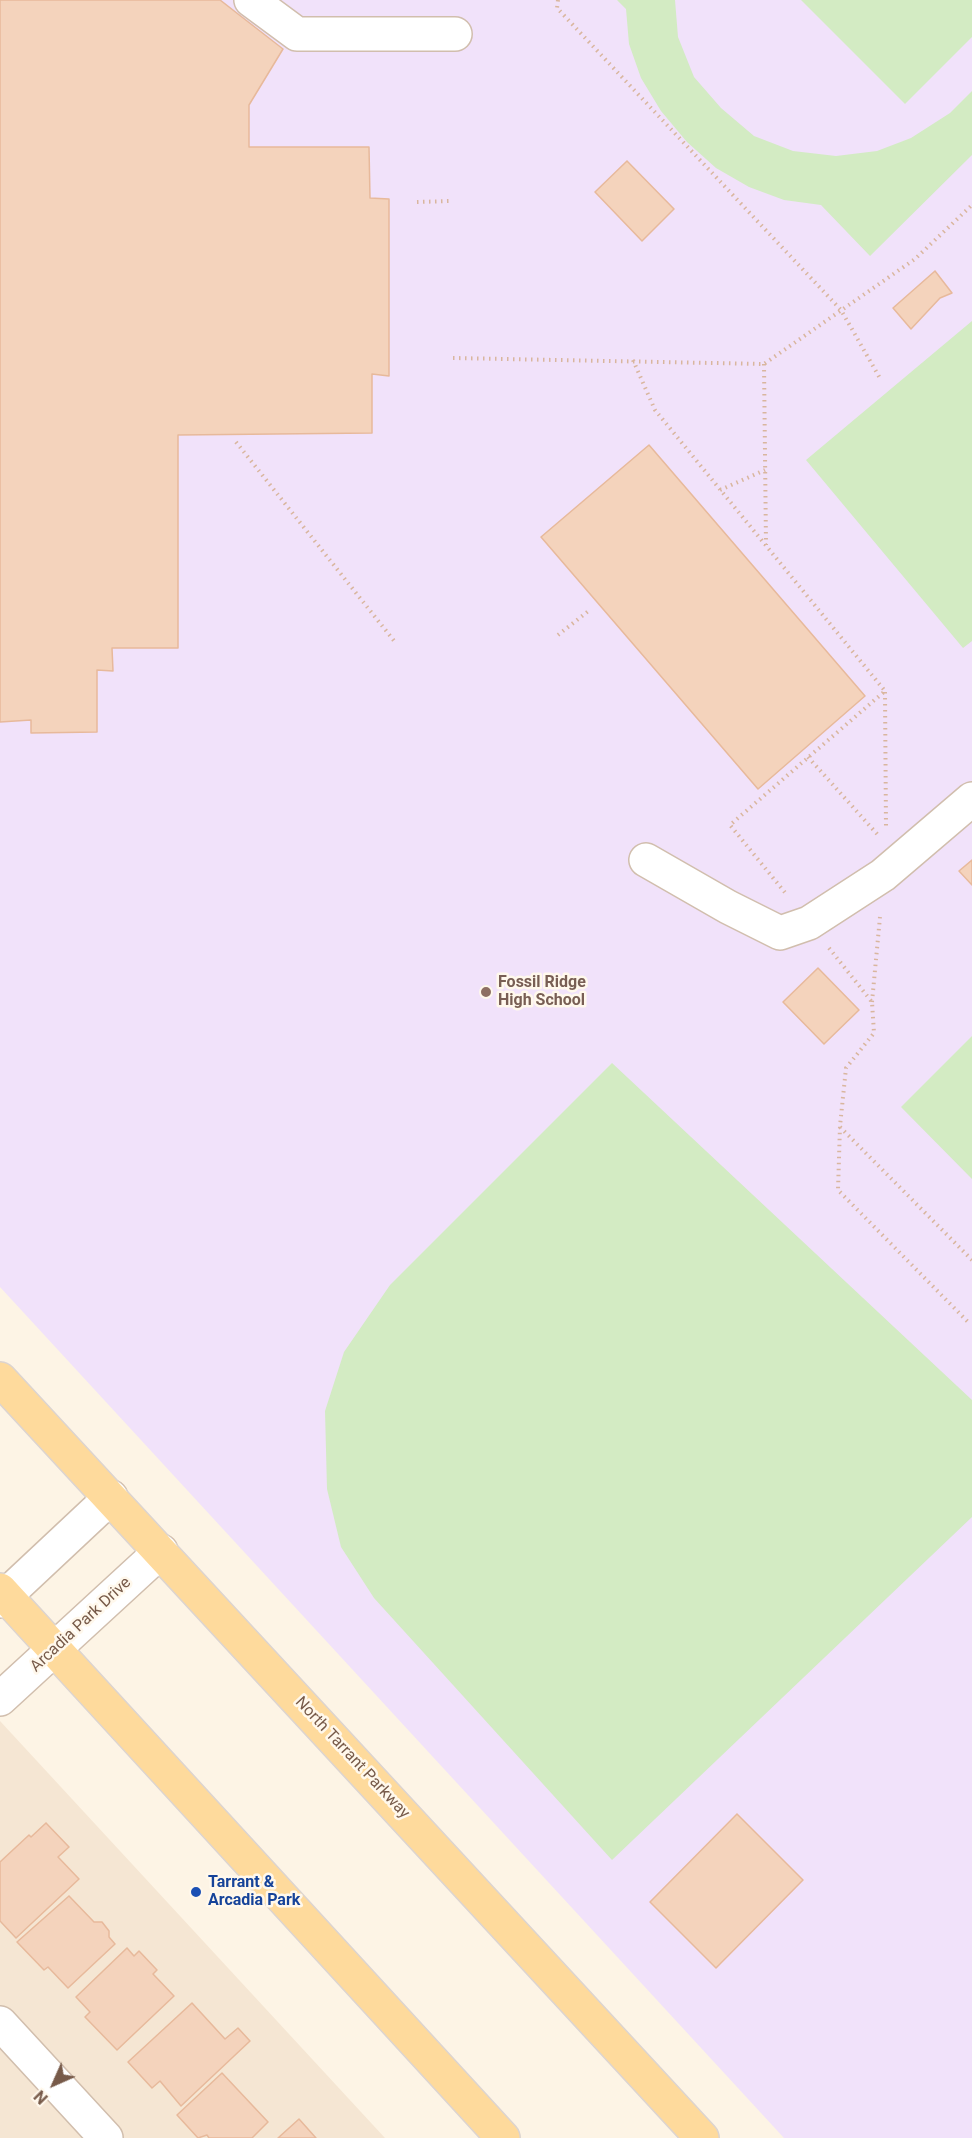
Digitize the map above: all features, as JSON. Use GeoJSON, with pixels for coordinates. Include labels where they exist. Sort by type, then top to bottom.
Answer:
{"type":"FeatureCollection","features":[{"type":"Feature","properties":{"kind":"main road","name":"North Tarrant Parkway"},"geometry":{"type":"LineString","coordinates":[[0,1379],[702,2138]]}},
{"type":"Feature","properties":{"kind":"main road"},"geometry":{"type":"LineString","coordinates":[[2,1596],[55,1650],[503,2138]]}},
{"type":"Feature","properties":{"kind":"street"},"geometry":{"type":"LineString","coordinates":[[251,0],[297,34],[455,34]]}},
{"type":"Feature","properties":{"kind":"street"},"geometry":{"type":"LineString","coordinates":[[646,860],[728,907],[780,933],[809,923],[883,875],[972,799]]}},
{"type":"Feature","properties":{"kind":"street"},"geometry":{"type":"LineString","coordinates":[[2,1596],[111,1497]]}},
{"type":"Feature","properties":{"kind":"street","name":"Arcadia Park Drive"},"geometry":{"type":"LineString","coordinates":[[0,1699],[161,1551]]}},
{"type":"Feature","properties":{"kind":"street"},"geometry":{"type":"LineString","coordinates":[[0,2024],[106,2138]]}},
{"type":"Feature","properties":{"kind":"path"},"geometry":{"type":"LineString","coordinates":[[558,0],[556,8],[841,310],[881,380]]}},
{"type":"Feature","properties":{"kind":"path"},"geometry":{"type":"LineString","coordinates":[[417,202],[450,201]]}},
{"type":"Feature","properties":{"kind":"path"},"geometry":{"type":"LineString","coordinates":[[453,358],[764,364],[915,259],[972,206]]}},
{"type":"Feature","properties":{"kind":"path"},"geometry":{"type":"LineString","coordinates":[[633,360],[655,411],[885,691],[730,825],[872,1002],[874,1033],[846,1068],[837,1190],[968,1322]]}},
{"type":"Feature","properties":{"kind":"path"},"geometry":{"type":"LineString","coordinates":[[764,364],[766,546]]}},
{"type":"Feature","properties":{"kind":"path"},"geometry":{"type":"LineString","coordinates":[[236,442],[395,642]]}},
{"type":"Feature","properties":{"kind":"path"},"geometry":{"type":"LineString","coordinates":[[720,490],[765,470]]}},
{"type":"Feature","properties":{"kind":"path"},"geometry":{"type":"LineString","coordinates":[[558,635],[591,609]]}},
{"type":"Feature","properties":{"kind":"path"},"geometry":{"type":"LineString","coordinates":[[808,758],[886,843]]}},
{"type":"Feature","properties":{"kind":"path"},"geometry":{"type":"LineString","coordinates":[[840,1126],[972,1260]]}},
{"type":"Feature","properties":{"kind":"shaded area","name":"Fossil Ridge High School"},"geometry":{"type":"Polygon","coordinates":[[[0,0],[972,0],[972,2138],[784,2138],[0,1287],[0,0]]]}},
{"type":"Feature","properties":{"kind":"shaded area"},"geometry":{"type":"Polygon","coordinates":[[[0,1721],[385,2138],[0,2138],[0,1721]]]}},
{"type":"Feature","properties":{"kind":"green space"},"geometry":{"type":"Polygon","coordinates":[[[617,0],[675,0],[678,37],[694,77],[721,108],[754,136],[793,151],[836,156],[877,151],[911,138],[950,113],[972,91],[972,155],[870,256],[821,205],[784,200],[749,187],[716,168],[687,142],[661,111],[641,78],[629,44],[626,9],[617,0]]]}},
{"type":"Feature","properties":{"kind":"green space"},"geometry":{"type":"Polygon","coordinates":[[[801,0],[972,0],[972,37],[905,104],[801,0]]]}},
{"type":"Feature","properties":{"kind":"green space"},"geometry":{"type":"Polygon","coordinates":[[[972,321],[972,641],[963,648],[806,460],[972,321]]]}},
{"type":"Feature","properties":{"kind":"green space"},"geometry":{"type":"Polygon","coordinates":[[[972,1036],[972,1179],[901,1107],[972,1036]]]}},
{"type":"Feature","properties":{"kind":"green space"},"geometry":{"type":"Polygon","coordinates":[[[612,1063],[972,1400],[972,1517],[612,1860],[374,1598],[341,1547],[327,1489],[325,1411],[344,1352],[390,1285],[612,1063]]]}},
{"type":"Feature","properties":{"kind":"building"},"geometry":{"type":"Polygon","coordinates":[[[0,0],[220,0],[283,49],[249,105],[249,147],[369,147],[370,198],[389,199],[389,376],[372,374],[372,433],[178,435],[178,648],[112,648],[113,671],[97,670],[97,732],[31,733],[31,720],[0,722],[0,0]]]}},
{"type":"Feature","properties":{"kind":"building"},"geometry":{"type":"Polygon","coordinates":[[[627,161],[674,209],[642,241],[595,192],[627,161]]]}},
{"type":"Feature","properties":{"kind":"building"},"geometry":{"type":"Polygon","coordinates":[[[935,271],[952,293],[940,298],[911,329],[893,308],[935,271]]]}},
{"type":"Feature","properties":{"kind":"building"},"geometry":{"type":"Polygon","coordinates":[[[649,445],[865,696],[758,789],[541,537],[649,445]]]}},
{"type":"Feature","properties":{"kind":"building"},"geometry":{"type":"Polygon","coordinates":[[[972,860],[972,885],[959,871],[972,860]]]}},
{"type":"Feature","properties":{"kind":"building"},"geometry":{"type":"Polygon","coordinates":[[[818,968],[859,1010],[824,1044],[783,1002],[818,968]]]}},
{"type":"Feature","properties":{"kind":"building"},"geometry":{"type":"Polygon","coordinates":[[[737,1814],[803,1880],[716,1968],[650,1902],[737,1814]]]}},
{"type":"Feature","properties":{"kind":"building"},"geometry":{"type":"Polygon","coordinates":[[[46,1823],[69,1847],[58,1857],[79,1879],[16,1938],[0,1921],[0,1862],[29,1835],[31,1837],[46,1823]]]}},
{"type":"Feature","properties":{"kind":"building"},"geometry":{"type":"Polygon","coordinates":[[[69,1896],[94,1922],[102,1922],[115,1944],[68,1988],[48,1967],[44,1970],[17,1942],[69,1896]]]}},
{"type":"Feature","properties":{"kind":"building"},"geometry":{"type":"Polygon","coordinates":[[[127,1948],[134,1956],[139,1951],[157,1970],[153,1974],[174,1996],[117,2050],[85,2017],[90,2012],[76,1997],[127,1948]]]}},
{"type":"Feature","properties":{"kind":"building"},"geometry":{"type":"Polygon","coordinates":[[[192,2003],[225,2039],[238,2028],[250,2041],[181,2106],[160,2081],[152,2088],[128,2062],[192,2003]]]}},
{"type":"Feature","properties":{"kind":"building"},"geometry":{"type":"Polygon","coordinates":[[[222,2073],[268,2122],[252,2138],[209,2138],[207,2135],[198,2138],[177,2115],[222,2073]]]}},
{"type":"Feature","properties":{"kind":"building"},"geometry":{"type":"Polygon","coordinates":[[[299,2119],[316,2138],[278,2138],[299,2119]]]}},
{"type":"Feature","properties":{"kind":"place","name":"Fossil Ridge High School"},"geometry":{"type":"Point","coordinates":[486,992]}},
{"type":"Feature","properties":{"kind":"place","name":"Tarrant & Arcadia Park"},"geometry":{"type":"Point","coordinates":[196,1892]}}]}
